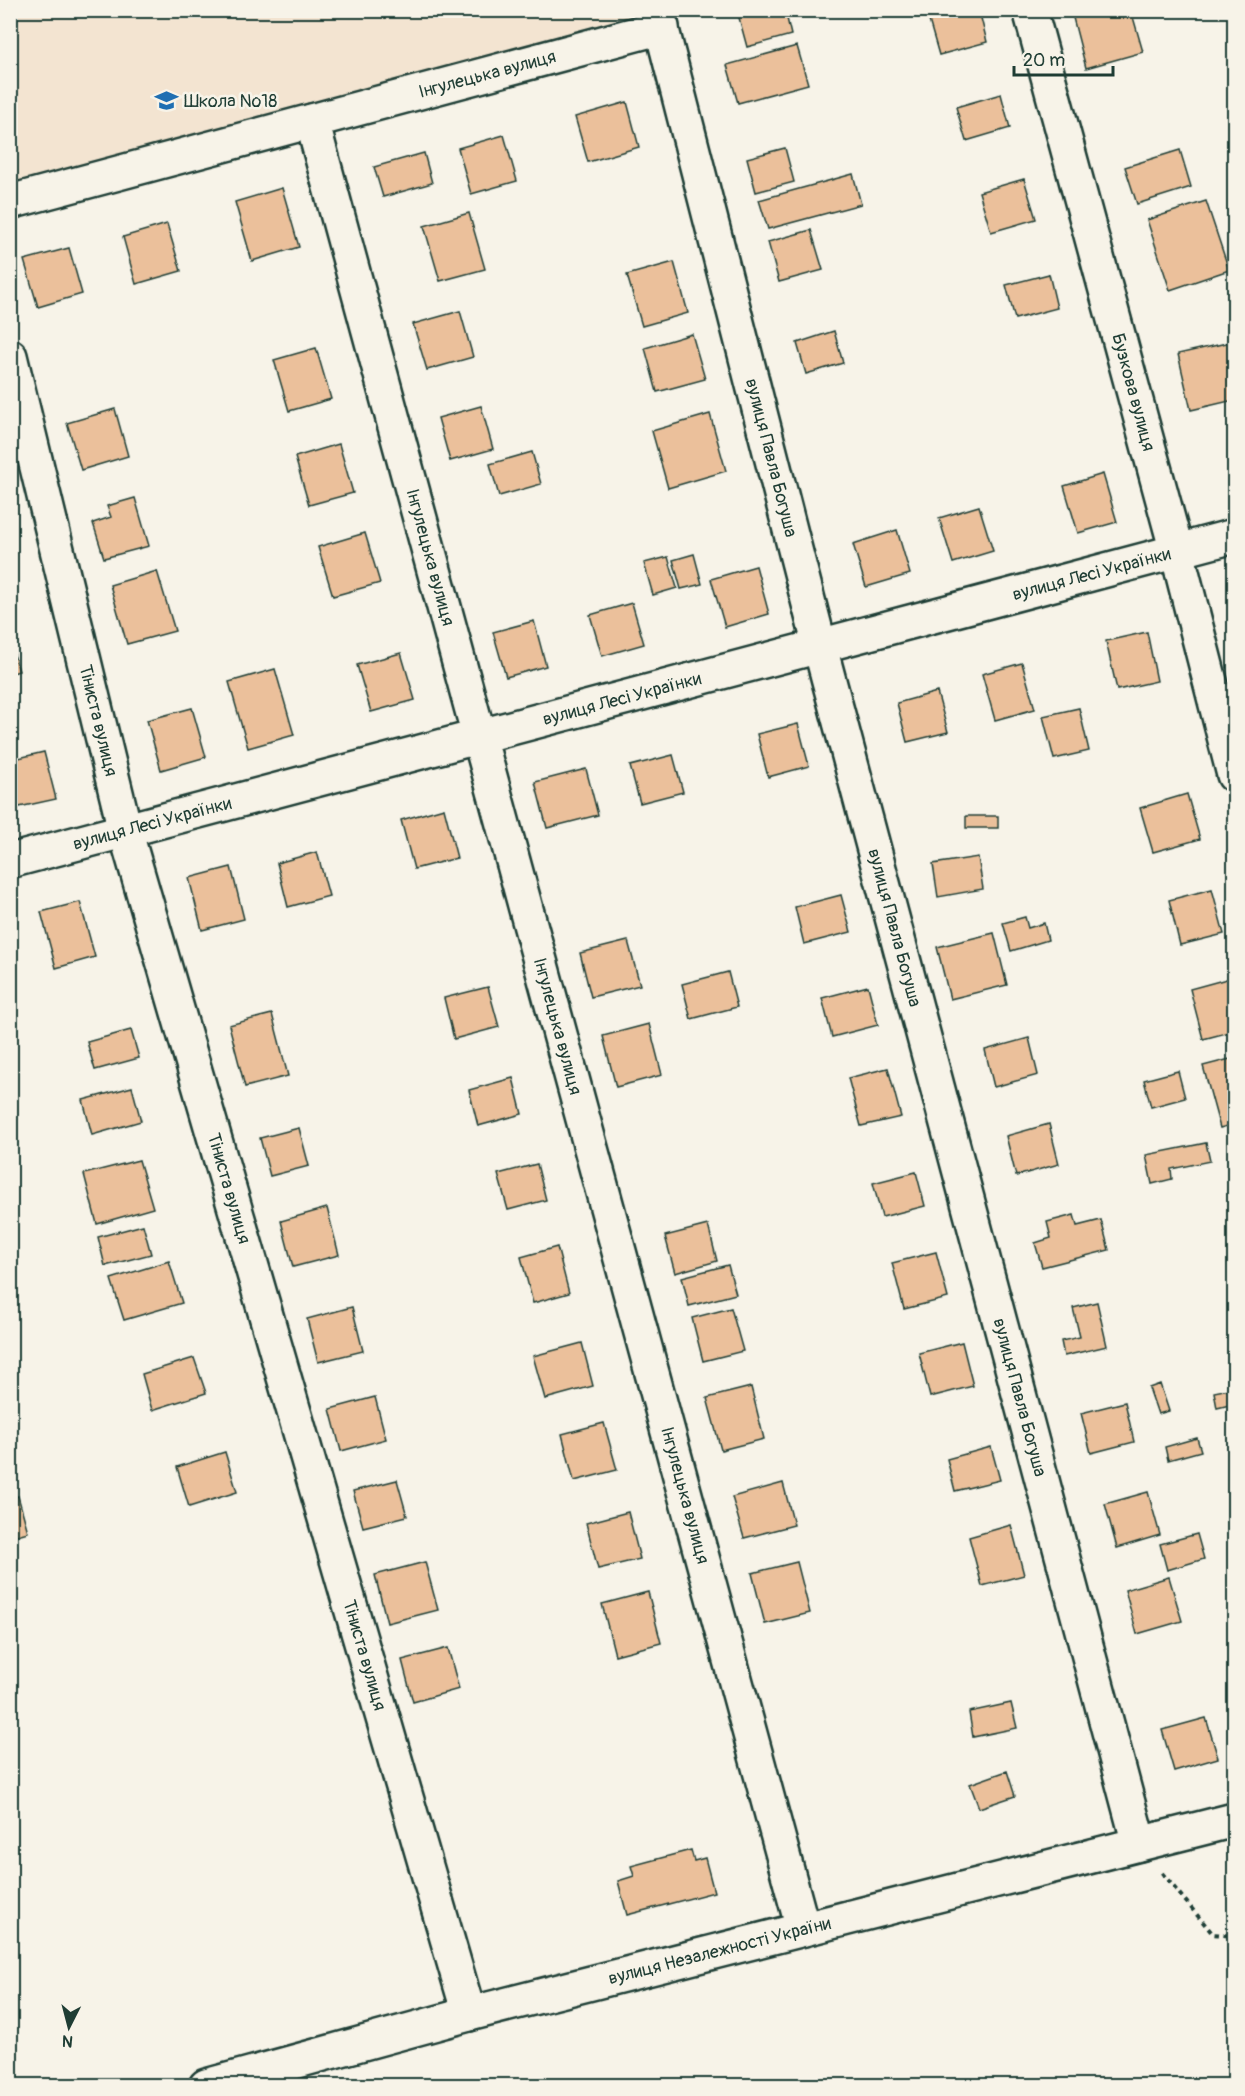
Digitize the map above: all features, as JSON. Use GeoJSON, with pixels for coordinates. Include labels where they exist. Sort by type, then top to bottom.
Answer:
{"type":"FeatureCollection","features":[{"type":"Feature","properties":{"kind":"street","name":"Бузкова вулиця"},"geometry":{"type":"LineString","coordinates":[[1030,10],[1177,552],[1234,774]]}},
{"type":"Feature","properties":{"kind":"street","name":"Інгулецька вулиця"},"geometry":{"type":"LineString","coordinates":[[10,202],[312,122],[659,19]]}},
{"type":"Feature","properties":{"kind":"street","name":"вулиця Павла Богуша"},"geometry":{"type":"LineString","coordinates":[[659,19],[820,646],[1139,1844]]}},
{"type":"Feature","properties":{"kind":"street","name":"Інгулецька вулиця"},"geometry":{"type":"LineString","coordinates":[[312,122],[803,1929]]}},
{"type":"Feature","properties":{"kind":"street","name":"Тіниста вулиця"},"geometry":{"type":"LineString","coordinates":[[10,356],[125,830],[469,2014]]}},
{"type":"Feature","properties":{"kind":"street","name":"вулиця Лесі Українки"},"geometry":{"type":"LineString","coordinates":[[10,861],[1234,536]]}},
{"type":"Feature","properties":{"kind":"street","name":"вулиця Незалежності України"},"geometry":{"type":"LineString","coordinates":[[206,2085],[469,2014],[1234,1820]]}},
{"type":"Feature","properties":{"kind":"path"},"geometry":{"type":"LineString","coordinates":[[1139,1844],[1213,1934],[1234,1936]]}},
{"type":"Feature","properties":{"kind":"shaded area","name":"Школа №18"},"geometry":{"type":"Polygon","coordinates":[[[11,11],[629,11],[632,19],[11,183],[11,11]]]}},
{"type":"Feature","properties":{"kind":"building"},"geometry":{"type":"Polygon","coordinates":[[[753,10],[785,10],[791,35],[747,47],[738,14],[753,10]]]}},
{"type":"Feature","properties":{"kind":"building"},"geometry":{"type":"Polygon","coordinates":[[[926,10],[979,10],[987,42],[939,55],[926,10]]]}},
{"type":"Feature","properties":{"kind":"building"},"geometry":{"type":"Polygon","coordinates":[[[1071,10],[1131,10],[1143,52],[1086,68],[1071,10]]]}},
{"type":"Feature","properties":{"kind":"building"},"geometry":{"type":"Polygon","coordinates":[[[797,46],[808,84],[738,103],[727,65],[797,46]]]}},
{"type":"Feature","properties":{"kind":"building"},"geometry":{"type":"Polygon","coordinates":[[[1001,94],[1010,128],[966,141],[956,107],[1001,94]]]}},
{"type":"Feature","properties":{"kind":"building"},"geometry":{"type":"Polygon","coordinates":[[[627,102],[639,147],[588,162],[575,117],[627,102]]]}},
{"type":"Feature","properties":{"kind":"building"},"geometry":{"type":"Polygon","coordinates":[[[504,135],[517,181],[471,194],[458,148],[504,135]]]}},
{"type":"Feature","properties":{"kind":"building"},"geometry":{"type":"Polygon","coordinates":[[[785,148],[794,182],[756,192],[747,158],[785,148]]]}},
{"type":"Feature","properties":{"kind":"building"},"geometry":{"type":"Polygon","coordinates":[[[1180,150],[1191,187],[1137,204],[1125,167],[1180,150]]]}},
{"type":"Feature","properties":{"kind":"building"},"geometry":{"type":"Polygon","coordinates":[[[424,153],[432,183],[383,197],[374,167],[424,153]]]}},
{"type":"Feature","properties":{"kind":"building"},"geometry":{"type":"Polygon","coordinates":[[[853,174],[861,204],[768,229],[759,200],[853,174]]]}},
{"type":"Feature","properties":{"kind":"building"},"geometry":{"type":"Polygon","coordinates":[[[1024,179],[1036,219],[991,232],[979,192],[1024,179]]]}},
{"type":"Feature","properties":{"kind":"building"},"geometry":{"type":"Polygon","coordinates":[[[282,188],[299,247],[252,261],[235,202],[282,188]]]}},
{"type":"Feature","properties":{"kind":"building"},"geometry":{"type":"Polygon","coordinates":[[[1206,201],[1229,270],[1170,290],[1147,220],[1206,201]]]}},
{"type":"Feature","properties":{"kind":"building"},"geometry":{"type":"Polygon","coordinates":[[[469,213],[485,269],[440,281],[424,226],[469,213]]]}},
{"type":"Feature","properties":{"kind":"building"},"geometry":{"type":"Polygon","coordinates":[[[167,224],[181,271],[136,284],[123,237],[167,224]]]}},
{"type":"Feature","properties":{"kind":"building"},"geometry":{"type":"Polygon","coordinates":[[[811,230],[823,270],[779,282],[768,242],[811,230]]]}},
{"type":"Feature","properties":{"kind":"building"},"geometry":{"type":"Polygon","coordinates":[[[69,248],[82,294],[38,307],[24,260],[69,248]]]}},
{"type":"Feature","properties":{"kind":"building"},"geometry":{"type":"Polygon","coordinates":[[[674,262],[688,313],[642,326],[627,275],[674,262]]]}},
{"type":"Feature","properties":{"kind":"building"},"geometry":{"type":"Polygon","coordinates":[[[1049,274],[1057,308],[1015,319],[1006,285],[1049,274]]]}},
{"type":"Feature","properties":{"kind":"building"},"geometry":{"type":"Polygon","coordinates":[[[460,311],[473,357],[427,370],[413,324],[460,311]]]}},
{"type":"Feature","properties":{"kind":"building"},"geometry":{"type":"Polygon","coordinates":[[[834,331],[843,363],[806,374],[797,343],[834,331]]]}},
{"type":"Feature","properties":{"kind":"building"},"geometry":{"type":"Polygon","coordinates":[[[692,334],[705,379],[657,392],[645,348],[692,334]]]}},
{"type":"Feature","properties":{"kind":"building"},"geometry":{"type":"Polygon","coordinates":[[[1231,342],[1234,359],[1234,400],[1191,410],[1178,354],[1231,342]]]}},
{"type":"Feature","properties":{"kind":"building"},"geometry":{"type":"Polygon","coordinates":[[[316,348],[331,399],[289,411],[274,360],[316,348]]]}},
{"type":"Feature","properties":{"kind":"building"},"geometry":{"type":"Polygon","coordinates":[[[481,406],[493,449],[450,461],[438,418],[481,406]]]}},
{"type":"Feature","properties":{"kind":"building"},"geometry":{"type":"Polygon","coordinates":[[[115,409],[128,456],[81,470],[67,423],[115,409]]]}},
{"type":"Feature","properties":{"kind":"building"},"geometry":{"type":"Polygon","coordinates":[[[710,414],[726,471],[668,488],[652,431],[710,414]]]}},
{"type":"Feature","properties":{"kind":"building"},"geometry":{"type":"Polygon","coordinates":[[[339,444],[353,493],[309,505],[295,457],[339,444]]]}},
{"type":"Feature","properties":{"kind":"building"},"geometry":{"type":"Polygon","coordinates":[[[532,452],[541,484],[499,496],[490,464],[532,452]]]}},
{"type":"Feature","properties":{"kind":"building"},"geometry":{"type":"Polygon","coordinates":[[[1103,474],[1117,522],[1078,533],[1064,486],[1103,474]]]}},
{"type":"Feature","properties":{"kind":"building"},"geometry":{"type":"Polygon","coordinates":[[[135,498],[149,546],[104,558],[93,523],[111,517],[107,506],[135,498]]]}},
{"type":"Feature","properties":{"kind":"building"},"geometry":{"type":"Polygon","coordinates":[[[979,506],[993,551],[953,563],[939,518],[979,506]]]}},
{"type":"Feature","properties":{"kind":"building"},"geometry":{"type":"Polygon","coordinates":[[[897,530],[910,574],[866,587],[853,544],[897,530]]]}},
{"type":"Feature","properties":{"kind":"building"},"geometry":{"type":"Polygon","coordinates":[[[365,533],[380,583],[333,596],[318,547],[365,533]]]}},
{"type":"Feature","properties":{"kind":"building"},"geometry":{"type":"Polygon","coordinates":[[[694,554],[702,584],[681,589],[673,560],[694,554]]]}},
{"type":"Feature","properties":{"kind":"building"},"geometry":{"type":"Polygon","coordinates":[[[668,557],[677,588],[653,595],[644,563],[668,557]]]}},
{"type":"Feature","properties":{"kind":"building"},"geometry":{"type":"Polygon","coordinates":[[[756,566],[769,614],[725,627],[711,579],[756,566]]]}},
{"type":"Feature","properties":{"kind":"building"},"geometry":{"type":"Polygon","coordinates":[[[157,571],[175,631],[127,644],[110,585],[157,571]]]}},
{"type":"Feature","properties":{"kind":"building"},"geometry":{"type":"Polygon","coordinates":[[[632,603],[644,644],[602,656],[590,615],[632,603]]]}},
{"type":"Feature","properties":{"kind":"building"},"geometry":{"type":"Polygon","coordinates":[[[534,621],[546,666],[506,677],[493,632],[534,621]]]}},
{"type":"Feature","properties":{"kind":"building"},"geometry":{"type":"Polygon","coordinates":[[[1147,632],[1157,681],[1117,690],[1106,641],[1147,632]]]}},
{"type":"Feature","properties":{"kind":"building"},"geometry":{"type":"Polygon","coordinates":[[[10,641],[19,671],[10,674],[10,641]]]}},
{"type":"Feature","properties":{"kind":"building"},"geometry":{"type":"Polygon","coordinates":[[[401,653],[415,700],[371,712],[357,665],[401,653]]]}},
{"type":"Feature","properties":{"kind":"building"},"geometry":{"type":"Polygon","coordinates":[[[1022,663],[1035,709],[995,720],[982,674],[1022,663]]]}},
{"type":"Feature","properties":{"kind":"building"},"geometry":{"type":"Polygon","coordinates":[[[275,669],[294,735],[248,748],[229,682],[275,669]]]}},
{"type":"Feature","properties":{"kind":"building"},"geometry":{"type":"Polygon","coordinates":[[[937,692],[948,732],[907,742],[897,703],[937,692]]]}},
{"type":"Feature","properties":{"kind":"building"},"geometry":{"type":"Polygon","coordinates":[[[192,708],[206,757],[161,770],[147,720],[192,708]]]}},
{"type":"Feature","properties":{"kind":"building"},"geometry":{"type":"Polygon","coordinates":[[[1079,708],[1089,751],[1054,759],[1043,716],[1079,708]]]}},
{"type":"Feature","properties":{"kind":"building"},"geometry":{"type":"Polygon","coordinates":[[[798,724],[809,766],[768,777],[757,734],[798,724]]]}},
{"type":"Feature","properties":{"kind":"building"},"geometry":{"type":"Polygon","coordinates":[[[44,752],[56,799],[10,809],[10,760],[44,752]]]}},
{"type":"Feature","properties":{"kind":"building"},"geometry":{"type":"Polygon","coordinates":[[[673,755],[683,792],[640,803],[630,766],[673,755]]]}},
{"type":"Feature","properties":{"kind":"building"},"geometry":{"type":"Polygon","coordinates":[[[586,769],[598,815],[547,828],[535,782],[586,769]]]}},
{"type":"Feature","properties":{"kind":"building"},"geometry":{"type":"Polygon","coordinates":[[[1187,794],[1200,839],[1153,852],[1140,808],[1187,794]]]}},
{"type":"Feature","properties":{"kind":"building"},"geometry":{"type":"Polygon","coordinates":[[[444,808],[457,858],[414,869],[401,820],[444,808]]]}},
{"type":"Feature","properties":{"kind":"building"},"geometry":{"type":"Polygon","coordinates":[[[966,816],[998,816],[998,828],[966,828],[966,816]]]}},
{"type":"Feature","properties":{"kind":"building"},"geometry":{"type":"Polygon","coordinates":[[[317,852],[329,896],[288,907],[277,863],[317,852]]]}},
{"type":"Feature","properties":{"kind":"building"},"geometry":{"type":"Polygon","coordinates":[[[978,857],[983,889],[938,897],[933,864],[978,857]]]}},
{"type":"Feature","properties":{"kind":"building"},"geometry":{"type":"Polygon","coordinates":[[[231,867],[244,919],[202,930],[189,878],[231,867]]]}},
{"type":"Feature","properties":{"kind":"building"},"geometry":{"type":"Polygon","coordinates":[[[1212,889],[1224,934],[1180,945],[1169,900],[1212,889]]]}},
{"type":"Feature","properties":{"kind":"building"},"geometry":{"type":"Polygon","coordinates":[[[841,895],[851,932],[804,944],[795,907],[841,895]]]}},
{"type":"Feature","properties":{"kind":"building"},"geometry":{"type":"Polygon","coordinates":[[[80,902],[95,957],[56,968],[41,912],[80,902]]]}},
{"type":"Feature","properties":{"kind":"building"},"geometry":{"type":"Polygon","coordinates":[[[1025,917],[1028,928],[1044,923],[1048,940],[1011,951],[1003,923],[1025,917]]]}},
{"type":"Feature","properties":{"kind":"building"},"geometry":{"type":"Polygon","coordinates":[[[994,933],[1007,985],[950,999],[937,947],[994,933]]]}},
{"type":"Feature","properties":{"kind":"building"},"geometry":{"type":"Polygon","coordinates":[[[628,941],[640,985],[591,997],[580,953],[628,941]]]}},
{"type":"Feature","properties":{"kind":"building"},"geometry":{"type":"Polygon","coordinates":[[[728,972],[737,1007],[691,1019],[682,984],[728,972]]]}},
{"type":"Feature","properties":{"kind":"building"},"geometry":{"type":"Polygon","coordinates":[[[1234,977],[1234,1031],[1203,1039],[1190,989],[1234,977]]]}},
{"type":"Feature","properties":{"kind":"building"},"geometry":{"type":"Polygon","coordinates":[[[868,986],[878,1025],[832,1037],[822,998],[868,986]]]}},
{"type":"Feature","properties":{"kind":"building"},"geometry":{"type":"Polygon","coordinates":[[[488,987],[499,1027],[454,1039],[444,998],[488,987]]]}},
{"type":"Feature","properties":{"kind":"building"},"geometry":{"type":"Polygon","coordinates":[[[272,1014],[288,1076],[245,1087],[229,1025],[272,1014]]]}},
{"type":"Feature","properties":{"kind":"building"},"geometry":{"type":"Polygon","coordinates":[[[649,1024],[662,1075],[616,1087],[603,1036],[649,1024]]]}},
{"type":"Feature","properties":{"kind":"building"},"geometry":{"type":"Polygon","coordinates":[[[131,1030],[139,1058],[95,1070],[87,1042],[131,1030]]]}},
{"type":"Feature","properties":{"kind":"building"},"geometry":{"type":"Polygon","coordinates":[[[1029,1038],[1038,1075],[994,1087],[985,1050],[1029,1038]]]}},
{"type":"Feature","properties":{"kind":"building"},"geometry":{"type":"Polygon","coordinates":[[[1234,1058],[1234,1124],[1220,1128],[1203,1066],[1234,1058]]]}},
{"type":"Feature","properties":{"kind":"building"},"geometry":{"type":"Polygon","coordinates":[[[888,1068],[901,1117],[861,1126],[848,1078],[888,1068]]]}},
{"type":"Feature","properties":{"kind":"building"},"geometry":{"type":"Polygon","coordinates":[[[1178,1071],[1185,1098],[1151,1107],[1144,1080],[1178,1071]]]}},
{"type":"Feature","properties":{"kind":"building"},"geometry":{"type":"Polygon","coordinates":[[[513,1078],[522,1114],[478,1126],[469,1090],[513,1078]]]}},
{"type":"Feature","properties":{"kind":"building"},"geometry":{"type":"Polygon","coordinates":[[[132,1087],[141,1121],[92,1135],[83,1100],[132,1087]]]}},
{"type":"Feature","properties":{"kind":"building"},"geometry":{"type":"Polygon","coordinates":[[[1049,1124],[1059,1164],[1016,1176],[1006,1136],[1049,1124]]]}},
{"type":"Feature","properties":{"kind":"building"},"geometry":{"type":"Polygon","coordinates":[[[299,1128],[309,1166],[270,1176],[260,1138],[299,1128]]]}},
{"type":"Feature","properties":{"kind":"building"},"geometry":{"type":"Polygon","coordinates":[[[1206,1143],[1210,1161],[1171,1169],[1172,1179],[1152,1184],[1146,1155],[1206,1143]]]}},
{"type":"Feature","properties":{"kind":"building"},"geometry":{"type":"Polygon","coordinates":[[[139,1160],[153,1208],[97,1224],[84,1174],[139,1160]]]}},
{"type":"Feature","properties":{"kind":"building"},"geometry":{"type":"Polygon","coordinates":[[[537,1164],[546,1200],[508,1210],[498,1174],[537,1164]]]}},
{"type":"Feature","properties":{"kind":"building"},"geometry":{"type":"Polygon","coordinates":[[[916,1172],[925,1206],[882,1217],[873,1183],[916,1172]]]}},
{"type":"Feature","properties":{"kind":"building"},"geometry":{"type":"Polygon","coordinates":[[[327,1208],[339,1255],[293,1267],[281,1221],[327,1208]]]}},
{"type":"Feature","properties":{"kind":"building"},"geometry":{"type":"Polygon","coordinates":[[[1074,1215],[1077,1226],[1101,1220],[1109,1250],[1042,1267],[1035,1243],[1051,1238],[1047,1222],[1074,1215]]]}},
{"type":"Feature","properties":{"kind":"building"},"geometry":{"type":"Polygon","coordinates":[[[143,1225],[151,1254],[105,1266],[98,1237],[143,1225]]]}},
{"type":"Feature","properties":{"kind":"building"},"geometry":{"type":"Polygon","coordinates":[[[708,1225],[717,1261],[675,1273],[665,1236],[708,1225]]]}},
{"type":"Feature","properties":{"kind":"building"},"geometry":{"type":"Polygon","coordinates":[[[557,1247],[569,1293],[533,1303],[521,1257],[557,1247]]]}},
{"type":"Feature","properties":{"kind":"building"},"geometry":{"type":"Polygon","coordinates":[[[936,1252],[948,1298],[904,1309],[892,1263],[936,1252]]]}},
{"type":"Feature","properties":{"kind":"building"},"geometry":{"type":"Polygon","coordinates":[[[169,1261],[182,1303],[124,1320],[111,1279],[169,1261]]]}},
{"type":"Feature","properties":{"kind":"building"},"geometry":{"type":"Polygon","coordinates":[[[728,1265],[736,1294],[689,1306],[682,1277],[728,1265]]]}},
{"type":"Feature","properties":{"kind":"building"},"geometry":{"type":"Polygon","coordinates":[[[1097,1302],[1107,1346],[1064,1356],[1061,1341],[1080,1337],[1073,1308],[1097,1302]]]}},
{"type":"Feature","properties":{"kind":"building"},"geometry":{"type":"Polygon","coordinates":[[[352,1307],[363,1351],[318,1362],[307,1319],[352,1307]]]}},
{"type":"Feature","properties":{"kind":"building"},"geometry":{"type":"Polygon","coordinates":[[[731,1308],[743,1351],[703,1361],[692,1318],[731,1308]]]}},
{"type":"Feature","properties":{"kind":"building"},"geometry":{"type":"Polygon","coordinates":[[[962,1342],[973,1386],[930,1397],[919,1353],[962,1342]]]}},
{"type":"Feature","properties":{"kind":"building"},"geometry":{"type":"Polygon","coordinates":[[[582,1343],[593,1386],[545,1399],[533,1356],[582,1343]]]}},
{"type":"Feature","properties":{"kind":"building"},"geometry":{"type":"Polygon","coordinates":[[[194,1358],[206,1393],[152,1410],[142,1374],[194,1358]]]}},
{"type":"Feature","properties":{"kind":"building"},"geometry":{"type":"Polygon","coordinates":[[[1160,1384],[1169,1411],[1158,1414],[1149,1388],[1160,1384]]]}},
{"type":"Feature","properties":{"kind":"building"},"geometry":{"type":"Polygon","coordinates":[[[751,1387],[764,1439],[721,1450],[707,1398],[751,1387]]]}},
{"type":"Feature","properties":{"kind":"building"},"geometry":{"type":"Polygon","coordinates":[[[1234,1388],[1234,1404],[1217,1408],[1214,1392],[1234,1388]]]}},
{"type":"Feature","properties":{"kind":"building"},"geometry":{"type":"Polygon","coordinates":[[[375,1397],[386,1439],[341,1451],[330,1409],[375,1397]]]}},
{"type":"Feature","properties":{"kind":"building"},"geometry":{"type":"Polygon","coordinates":[[[1125,1402],[1134,1442],[1091,1453],[1081,1413],[1125,1402]]]}},
{"type":"Feature","properties":{"kind":"building"},"geometry":{"type":"Polygon","coordinates":[[[604,1423],[617,1470],[574,1481],[562,1434],[604,1423]]]}},
{"type":"Feature","properties":{"kind":"building"},"geometry":{"type":"Polygon","coordinates":[[[1197,1438],[1201,1451],[1168,1460],[1165,1447],[1197,1438]]]}},
{"type":"Feature","properties":{"kind":"building"},"geometry":{"type":"Polygon","coordinates":[[[991,1447],[1000,1480],[955,1491],[947,1459],[991,1447]]]}},
{"type":"Feature","properties":{"kind":"building"},"geometry":{"type":"Polygon","coordinates":[[[225,1452],[237,1492],[189,1507],[177,1467],[225,1452]]]}},
{"type":"Feature","properties":{"kind":"building"},"geometry":{"type":"Polygon","coordinates":[[[397,1480],[407,1516],[363,1527],[353,1491],[397,1480]]]}},
{"type":"Feature","properties":{"kind":"building"},"geometry":{"type":"Polygon","coordinates":[[[783,1483],[794,1525],[744,1538],[732,1497],[783,1483]]]}},
{"type":"Feature","properties":{"kind":"building"},"geometry":{"type":"Polygon","coordinates":[[[1148,1492],[1160,1535],[1117,1548],[1105,1504],[1148,1492]]]}},
{"type":"Feature","properties":{"kind":"building"},"geometry":{"type":"Polygon","coordinates":[[[18,1496],[28,1532],[10,1537],[10,1498],[18,1496]]]}},
{"type":"Feature","properties":{"kind":"building"},"geometry":{"type":"Polygon","coordinates":[[[628,1512],[640,1559],[598,1569],[586,1523],[628,1512]]]}},
{"type":"Feature","properties":{"kind":"building"},"geometry":{"type":"Polygon","coordinates":[[[1011,1525],[1024,1575],[982,1586],[969,1537],[1011,1525]]]}},
{"type":"Feature","properties":{"kind":"building"},"geometry":{"type":"Polygon","coordinates":[[[1197,1534],[1204,1559],[1167,1570],[1160,1544],[1197,1534]]]}},
{"type":"Feature","properties":{"kind":"building"},"geometry":{"type":"Polygon","coordinates":[[[425,1562],[438,1610],[387,1623],[375,1575],[425,1562]]]}},
{"type":"Feature","properties":{"kind":"building"},"geometry":{"type":"Polygon","coordinates":[[[797,1562],[810,1613],[765,1624],[752,1573],[797,1562]]]}},
{"type":"Feature","properties":{"kind":"building"},"geometry":{"type":"Polygon","coordinates":[[[1169,1577],[1182,1621],[1137,1634],[1125,1590],[1169,1577]]]}},
{"type":"Feature","properties":{"kind":"building"},"geometry":{"type":"Polygon","coordinates":[[[648,1592],[661,1643],[615,1655],[602,1604],[648,1592]]]}},
{"type":"Feature","properties":{"kind":"building"},"geometry":{"type":"Polygon","coordinates":[[[448,1648],[459,1689],[413,1702],[402,1660],[448,1648]]]}},
{"type":"Feature","properties":{"kind":"building"},"geometry":{"type":"Polygon","coordinates":[[[1011,1703],[1017,1728],[973,1737],[969,1712],[1011,1703]]]}},
{"type":"Feature","properties":{"kind":"building"},"geometry":{"type":"Polygon","coordinates":[[[1206,1718],[1218,1758],[1174,1771],[1162,1730],[1206,1718]]]}},
{"type":"Feature","properties":{"kind":"building"},"geometry":{"type":"Polygon","coordinates":[[[1007,1771],[1015,1796],[979,1808],[970,1784],[1007,1771]]]}},
{"type":"Feature","properties":{"kind":"building"},"geometry":{"type":"Polygon","coordinates":[[[691,1850],[694,1861],[705,1858],[714,1892],[627,1915],[618,1881],[634,1876],[631,1866],[691,1850]]]}},
{"type":"Feature","properties":{"kind":"place","name":"Школа №18"},"geometry":{"type":"Point","coordinates":[166,101]}}]}
